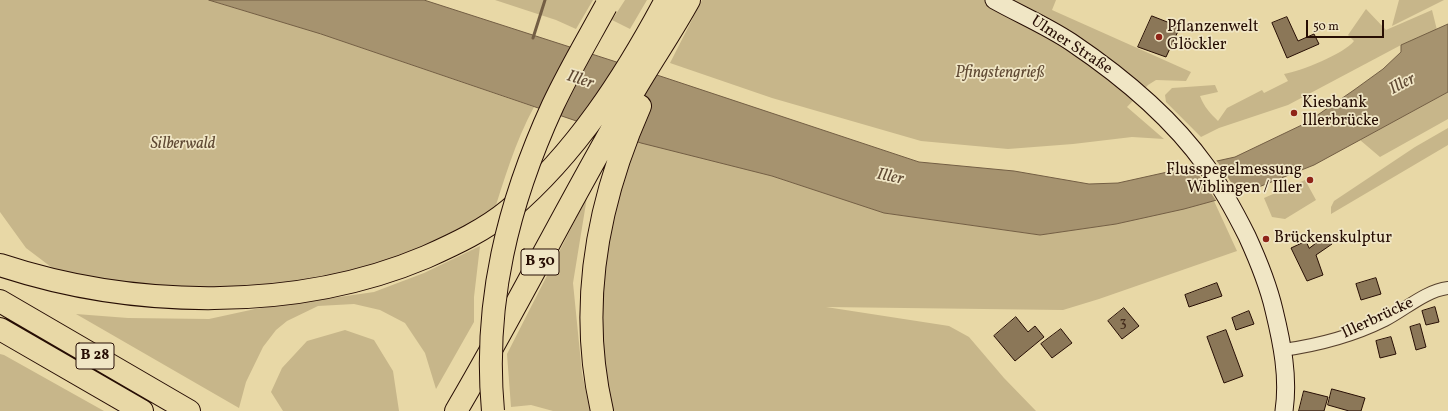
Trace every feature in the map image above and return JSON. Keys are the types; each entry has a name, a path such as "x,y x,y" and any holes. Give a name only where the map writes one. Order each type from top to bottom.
{"highway":[{"name":"B 30","path":"456,411 496,343 634,90 663,26 666,0"},
{"name":"B 30","path":"0,265 24,273 116,292 157,297 203,298 259,296 312,289 386,272 412,263 451,246 485,227 508,210 551,170 600,109 663,26 689,0"},
{"path":"493,411 491,388 491,326 494,296 508,226 523,180 553,105 608,3"},
{"path":"602,411 591,330 592,286 599,233 609,188 663,26"},
{"name":"B 28","path":"0,301 189,411"},
{"name":"B 28","path":"0,329 142,411"}],"main road":[{"name":"Ulmer Straße","path":"994,0 1070,41 1108,68 1144,99 1186,141 1224,192 1246,236 1264,275 1271,295 1283,350"},
{"path":"1283,350 1286,389 1284,411"}],"street":[{"name":"Illerbrücke","path":"1283,350 1331,341 1365,329 1386,319 1437,290 1448,288"}],"green space":[{"name":"Silberwald","path":"0,0 209,0 321,34 534,107 516,147 492,218 402,259 322,280 190,291 59,273 26,248 0,212"},
{"path":"495,0 593,0 576,29 556,20"},
{"path":"625,0 647,0 630,29 612,20"},
{"name":"Pfingstengrieß","path":"702,0 1056,0 1052,10 1191,72 1186,81 1156,80 1148,85 1127,107 1164,139 1132,137 1073,144 1008,149 921,141 772,98 670,63"},
{"path":"1399,0 1444,0 1392,26"},
{"path":"1366,9 1386,30 1432,10 1437,30 1401,45 1288,105 1219,128 1201,137 1166,102 1165,95 1172,88 1215,85 1218,92 1200,96 1210,113 1218,121 1227,108 1262,90 1264,93 1288,81 1284,74 1322,61 1349,46 1354,41 1348,35"},
{"path":"1448,92 1448,119 1380,157 1360,140"},
{"path":"1448,128 1448,145 1331,214 1331,207 1334,201 1415,147"},
{"path":"633,140 772,176 884,213 1039,235 1116,224 1214,201 1237,251 1063,310 826,307 949,326 969,337 1004,378 1036,411 612,411 598,319 612,199"},
{"path":"1305,180 1316,200 1285,219 1272,217 1264,198"},
{"path":"587,197 573,283 582,373 590,411 553,411 531,405 511,407 507,354"},
{"path":"480,246 474,297 474,322 436,389 425,353 405,323 380,310 354,304 318,306 287,321 276,330 263,347 246,382 239,408 76,314 128,318 209,319 255,309 374,292 424,273"},
{"path":"345,330 374,340 393,371 399,411 283,411 271,392 282,368 307,341"},
{"path":"0,354 4,355 104,411 0,411"}],"water":[{"name":"Iller","path":"209,0 424,0 919,162 1014,171 1089,184 1118,183 1235,157 1306,123 1383,69 1401,52 1401,45 1448,24 1448,92 1314,165 1246,192 1184,209 1116,224 1040,235 884,213 772,176 641,143 321,34"}],"pier":[{"path":"1215,159 1240,196 1217,202 1192,165"}],"building":[{"name":"Pflanzenwelt Glöckler","path":"1152,16 1180,27 1166,57 1138,47"},
{"path":"1287,17 1298,41 1314,34 1319,44 1287,58 1272,23"},
{"path":"1326,236 1332,244 1316,255 1323,275 1307,281 1291,248 1306,241 1309,248"},
{"path":"1376,278 1381,294 1361,300 1356,284"},
{"path":"1217,283 1222,296 1189,307 1185,295"},
{"path":"1435,307 1439,322 1426,325 1422,311"},
{"path":"1124,308 1139,326 1122,339 1108,321"},
{"path":"1249,311 1254,324 1236,330 1232,318"},
{"path":"1016,317 1028,332 1035,326 1044,337 1015,361 994,336"},
{"path":"1420,324 1426,347 1416,350 1410,327"},
{"path":"1061,329 1072,343 1052,358 1041,344"},
{"path":"1226,330 1243,376 1224,383 1207,337"},
{"path":"1391,337 1396,354 1380,358 1376,341"},
{"path":"1332,389 1365,398 1361,411 1349,411 1328,405"},
{"path":"1304,391 1328,397 1324,411 1299,411"}],"waterway":[{"path":"533,38 545,0"}],"place":[{"name":"Pflanzenwelt Glöckler","path":"1159,37"},
{"name":"Kiesbank Illerbrücke","path":"1294,113"},
{"name":"Flusspegelmessung Wiblingen / Iller","path":"1310,180"},
{"name":"Brückenskulptur","path":"1266,239"}]}
